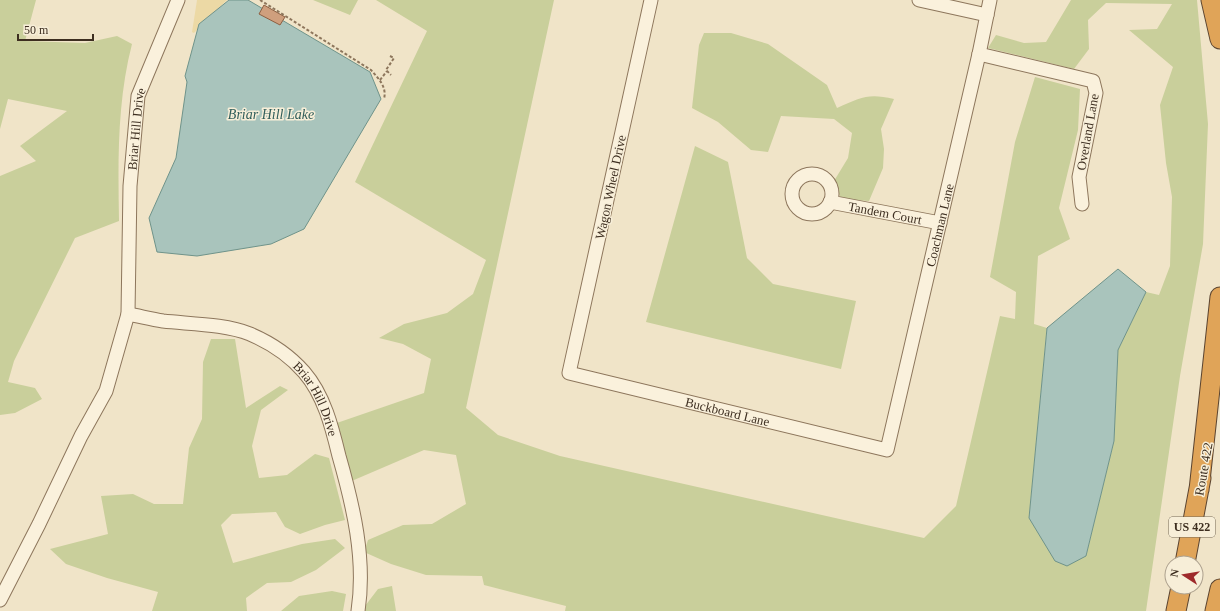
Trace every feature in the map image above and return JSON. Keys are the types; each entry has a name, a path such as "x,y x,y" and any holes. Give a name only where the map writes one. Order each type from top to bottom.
{"highway":[{"path":"1211,0 1220,39"},
{"path":"1199,490 1220,297"},
{"name":"Route 422","path":"1187,555 1220,374"},
{"path":"1214,611 1220,589"},
{"path":"1176,611 1179,595"}],"street":[{"name":"Briar Hill Drive","path":"0,600 39,524 81,436 106,391 128,314 130,186 138,96 178,0"},
{"name":"Wagon Wheel Drive","path":"569,373 651,0"},
{"path":"920,0 987,15"},
{"name":"Coachman Lane","path":"887,450 979,54 990,0"},
{"name":"Overland Lane","path":"979,54 1093,81 1096,93 1079,177 1082,204"},
{"name":"Tandem Court","path":"830,202 940,223"},
{"name":"Briar Hill Drive","path":"128,314 163,321 199,323 249,334 282,351 305,373 319,396 331,425 352,502 360,572 358,611"},
{"name":"Buckboard Lane","path":"569,373 887,450"}],"path":[{"path":"260,0 371,70 380,80 385,89 384,99"},
{"path":"380,80 394,58 390,56"},
{"path":"387,71 391,75"}],"green space":[{"path":"0,0 36,0 25,41 85,43 117,36 132,44 127,66 121,110 118,177 119,221 75,238 14,361 8,382 35,388 42,399 15,413 0,415 0,176 36,161 20,146 67,111 8,99 0,129"},
{"path":"313,0 358,0 350,15"},
{"path":"376,0 554,0 466,408 498,435 560,456 924,538 956,506 1000,316 1015,319 1016,292 990,277 1015,142 1035,77 1080,89 1078,130 1059,208 1070,239 1038,256 1034,324 1047,328 1029,518 1086,556 1114,441 1118,350 1146,292 1159,295 1170,266 1172,197 1166,163 1160,105 1173,67 1129,30 1157,29 1172,4 1106,3 1088,20 1089,49 1074,69 988,48 996,35 1024,43 1046,42 1071,0 1197,0 1208,124 1203,244 1180,376 1146,611 565,611 566,606 484,585 482,576 426,575 391,564 364,552 368,540 403,525 432,524 466,504 456,455 424,450 347,483 331,425 424,393 431,359 403,344 379,338 404,324 447,313 473,294 486,260 355,182 427,31"},
{"path":"704,33 731,33 768,44 827,85 837,108 853,101 871,96 894,99 881,129 884,149 883,168 869,201 841,199 834,181 848,158 852,133 834,119 781,116 768,152 751,150 718,122 692,108 699,45"},
{"path":"695,146 728,162 747,258 773,284 856,301 841,369 646,322"},
{"path":"211,339 235,339 246,408 280,386 288,390 261,410 252,446 259,478 287,475 315,454 329,458 345,520 300,534 285,527 276,512 232,514 221,525 233,563 302,544 335,539 345,548 316,570 291,582 267,583 246,598 247,611 152,611 158,592 107,578 66,564 50,549 108,534 101,496 133,494 154,504 183,504 189,448 202,419 203,362"},
{"path":"392,586 396,611 363,611 378,589"},
{"path":"332,591 346,594 343,611 281,611 299,596"}],"sand":[{"path":"197,0 227,0 194,33 192,32"}],"water":[{"name":"Briar Hill Lake","path":"229,0 248,0 370,72 381,99 304,229 271,244 197,256 157,252 149,218 176,158 187,82 185,76 199,24"},
{"path":"1118,269 1146,292 1118,350 1114,441 1086,556 1067,566 1055,561 1029,518 1047,328"}],"building":[{"path":"264,5 285,17 280,25 259,14"}]}
